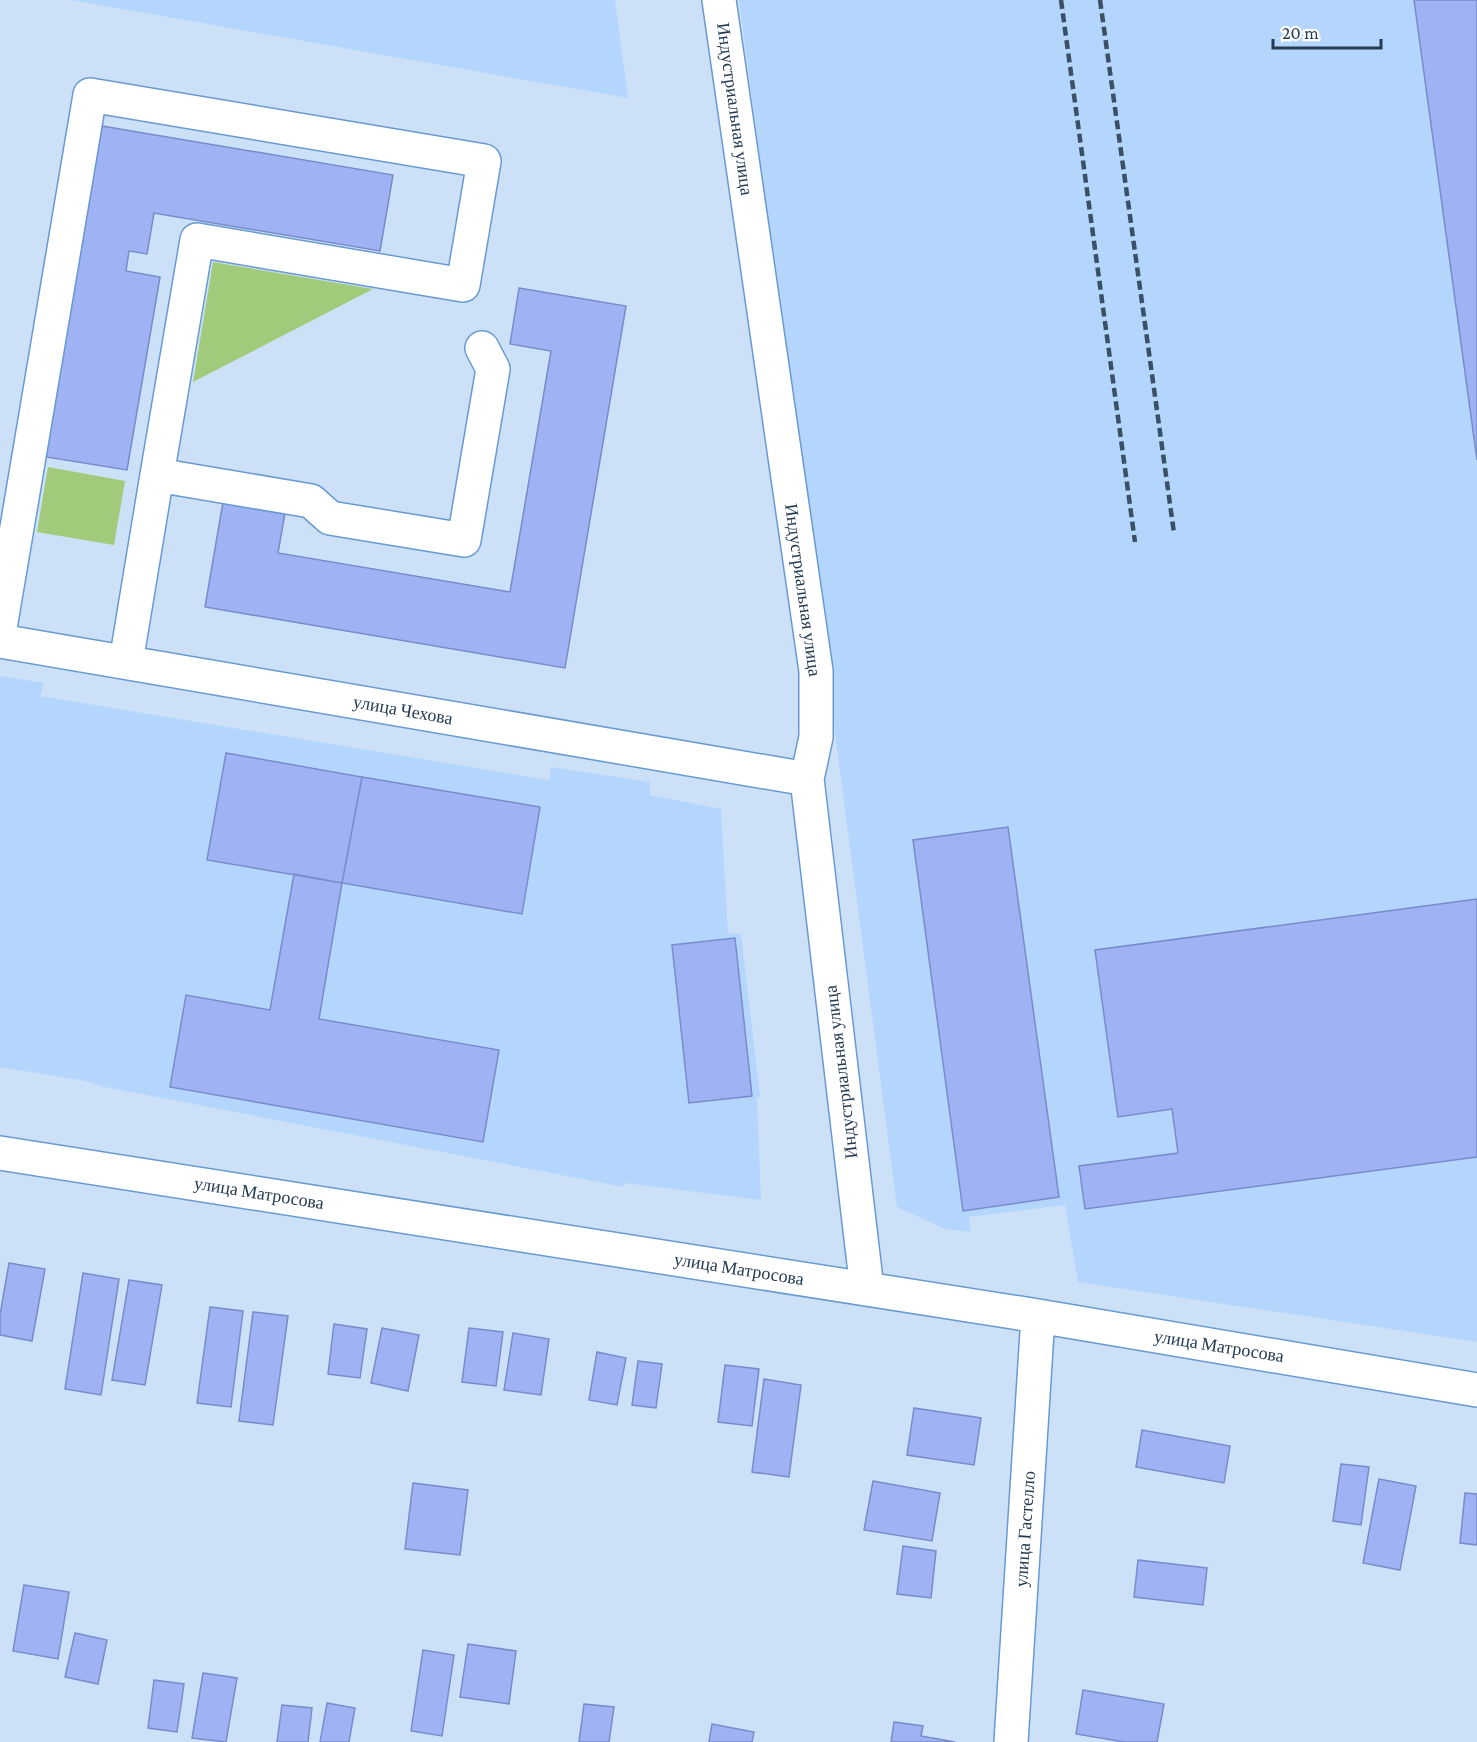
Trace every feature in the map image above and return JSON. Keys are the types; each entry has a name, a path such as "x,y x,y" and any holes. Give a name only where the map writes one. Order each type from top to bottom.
{"street":[{"name":"Индустриальная улица","path":"719,0 816,671 816,737 807,779 867,1289"},
{"path":"0,628 90,95 484,162 463,285 197,240 126,662"},
{"path":"157,476 311,501 330,518 464,540 493,369 482,348"},
{"name":"улица Чехова","path":"0,641 807,779"},
{"name":"улица Матросова","path":"0,1153 1038,1316 1477,1390"},
{"name":"улица Гастелло","path":"1011,1742 1038,1316"}],"shaded area":[{"path":"71,0 615,0 628,98"},
{"path":"739,0 1477,0 1477,1342 1078,1282 1065,1205 969,1217 971,1232 945,1229 897,1207"},
{"path":"0,676 44,683 40,696 549,780 551,767 650,782 650,795 721,809 728,933 741,934 760,1096 757,1097 761,1200 624,1183 624,1187 100,1086 86,1081 0,1067"}],"green space":[{"path":"213,262 373,289 193,382"},
{"path":"48,467 125,481 114,545 37,532"}],"building":[{"path":"1414,0 1477,0 1477,460"},
{"path":"102,126 393,175 380,251 154,213 147,254 129,251 126,271 160,277 127,470 46,457"},
{"path":"519,288 626,306 565,668 205,607 223,502 285,513 278,553 510,592 551,351 510,344"},
{"path":"226,753 362,777 342,883 207,860"},
{"path":"362,777 540,807 522,914 342,883"},
{"path":"1008,827 1059,1197 963,1211 913,840"},
{"path":"294,874 342,883 319,1019 499,1050 483,1142 170,1087 186,995 270,1010"},
{"path":"1477,899 1477,1157 1085,1209 1079,1166 1178,1153 1172,1109 1118,1117 1095,950"},
{"path":"735,938 752,1096 689,1103 672,945"},
{"path":"9,1263 45,1269 32,1341 0,1335 0,1315"},
{"path":"83,1273 119,1279 101,1395 65,1389"},
{"path":"129,1280 162,1285 145,1385 112,1380"},
{"path":"210,1307 243,1311 231,1407 197,1403"},
{"path":"253,1312 288,1316 273,1425 239,1421"},
{"path":"334,1324 367,1329 360,1378 328,1374"},
{"path":"382,1328 419,1335 408,1391 371,1383"},
{"path":"469,1328 503,1332 496,1386 462,1382"},
{"path":"513,1333 549,1339 541,1395 504,1390"},
{"path":"597,1352 626,1358 617,1405 589,1400"},
{"path":"638,1361 662,1364 656,1408 632,1405"},
{"path":"725,1365 759,1369 752,1426 718,1422"},
{"path":"764,1379 801,1385 789,1477 752,1472"},
{"path":"914,1408 981,1418 974,1465 907,1455"},
{"path":"1142,1430 1230,1446 1224,1483 1136,1467"},
{"path":"1341,1464 1369,1467 1361,1525 1333,1521"},
{"path":"1379,1479 1416,1486 1400,1570 1363,1563"},
{"path":"873,1481 940,1493 932,1541 864,1530"},
{"path":"413,1483 468,1490 460,1555 405,1549"},
{"path":"1465,1493 1477,1494 1477,1545 1460,1543"},
{"path":"903,1546 936,1551 931,1598 897,1594"},
{"path":"1138,1560 1207,1568 1203,1605 1134,1597"},
{"path":"24,1585 69,1592 58,1659 13,1651"},
{"path":"75,1633 107,1640 98,1684 65,1677"},
{"path":"468,1644 516,1651 509,1704 460,1697"},
{"path":"423,1650 454,1655 442,1736 411,1731"},
{"path":"203,1673 237,1678 226,1742 192,1738"},
{"path":"154,1680 184,1684 177,1732 148,1728"},
{"path":"1083,1690 1164,1704 1157,1742 1124,1742 1076,1734"},
{"path":"327,1703 355,1708 349,1742 320,1742"},
{"path":"584,1704 614,1707 609,1742 579,1742"},
{"path":"282,1705 312,1708 308,1742 277,1742"},
{"path":"894,1722 923,1726 921,1736 955,1742 891,1742"},
{"path":"712,1724 754,1732 752,1742 709,1742"}],"railway":[{"path":"1061,0 1135,542"},
{"path":"1100,0 1174,533"}]}
